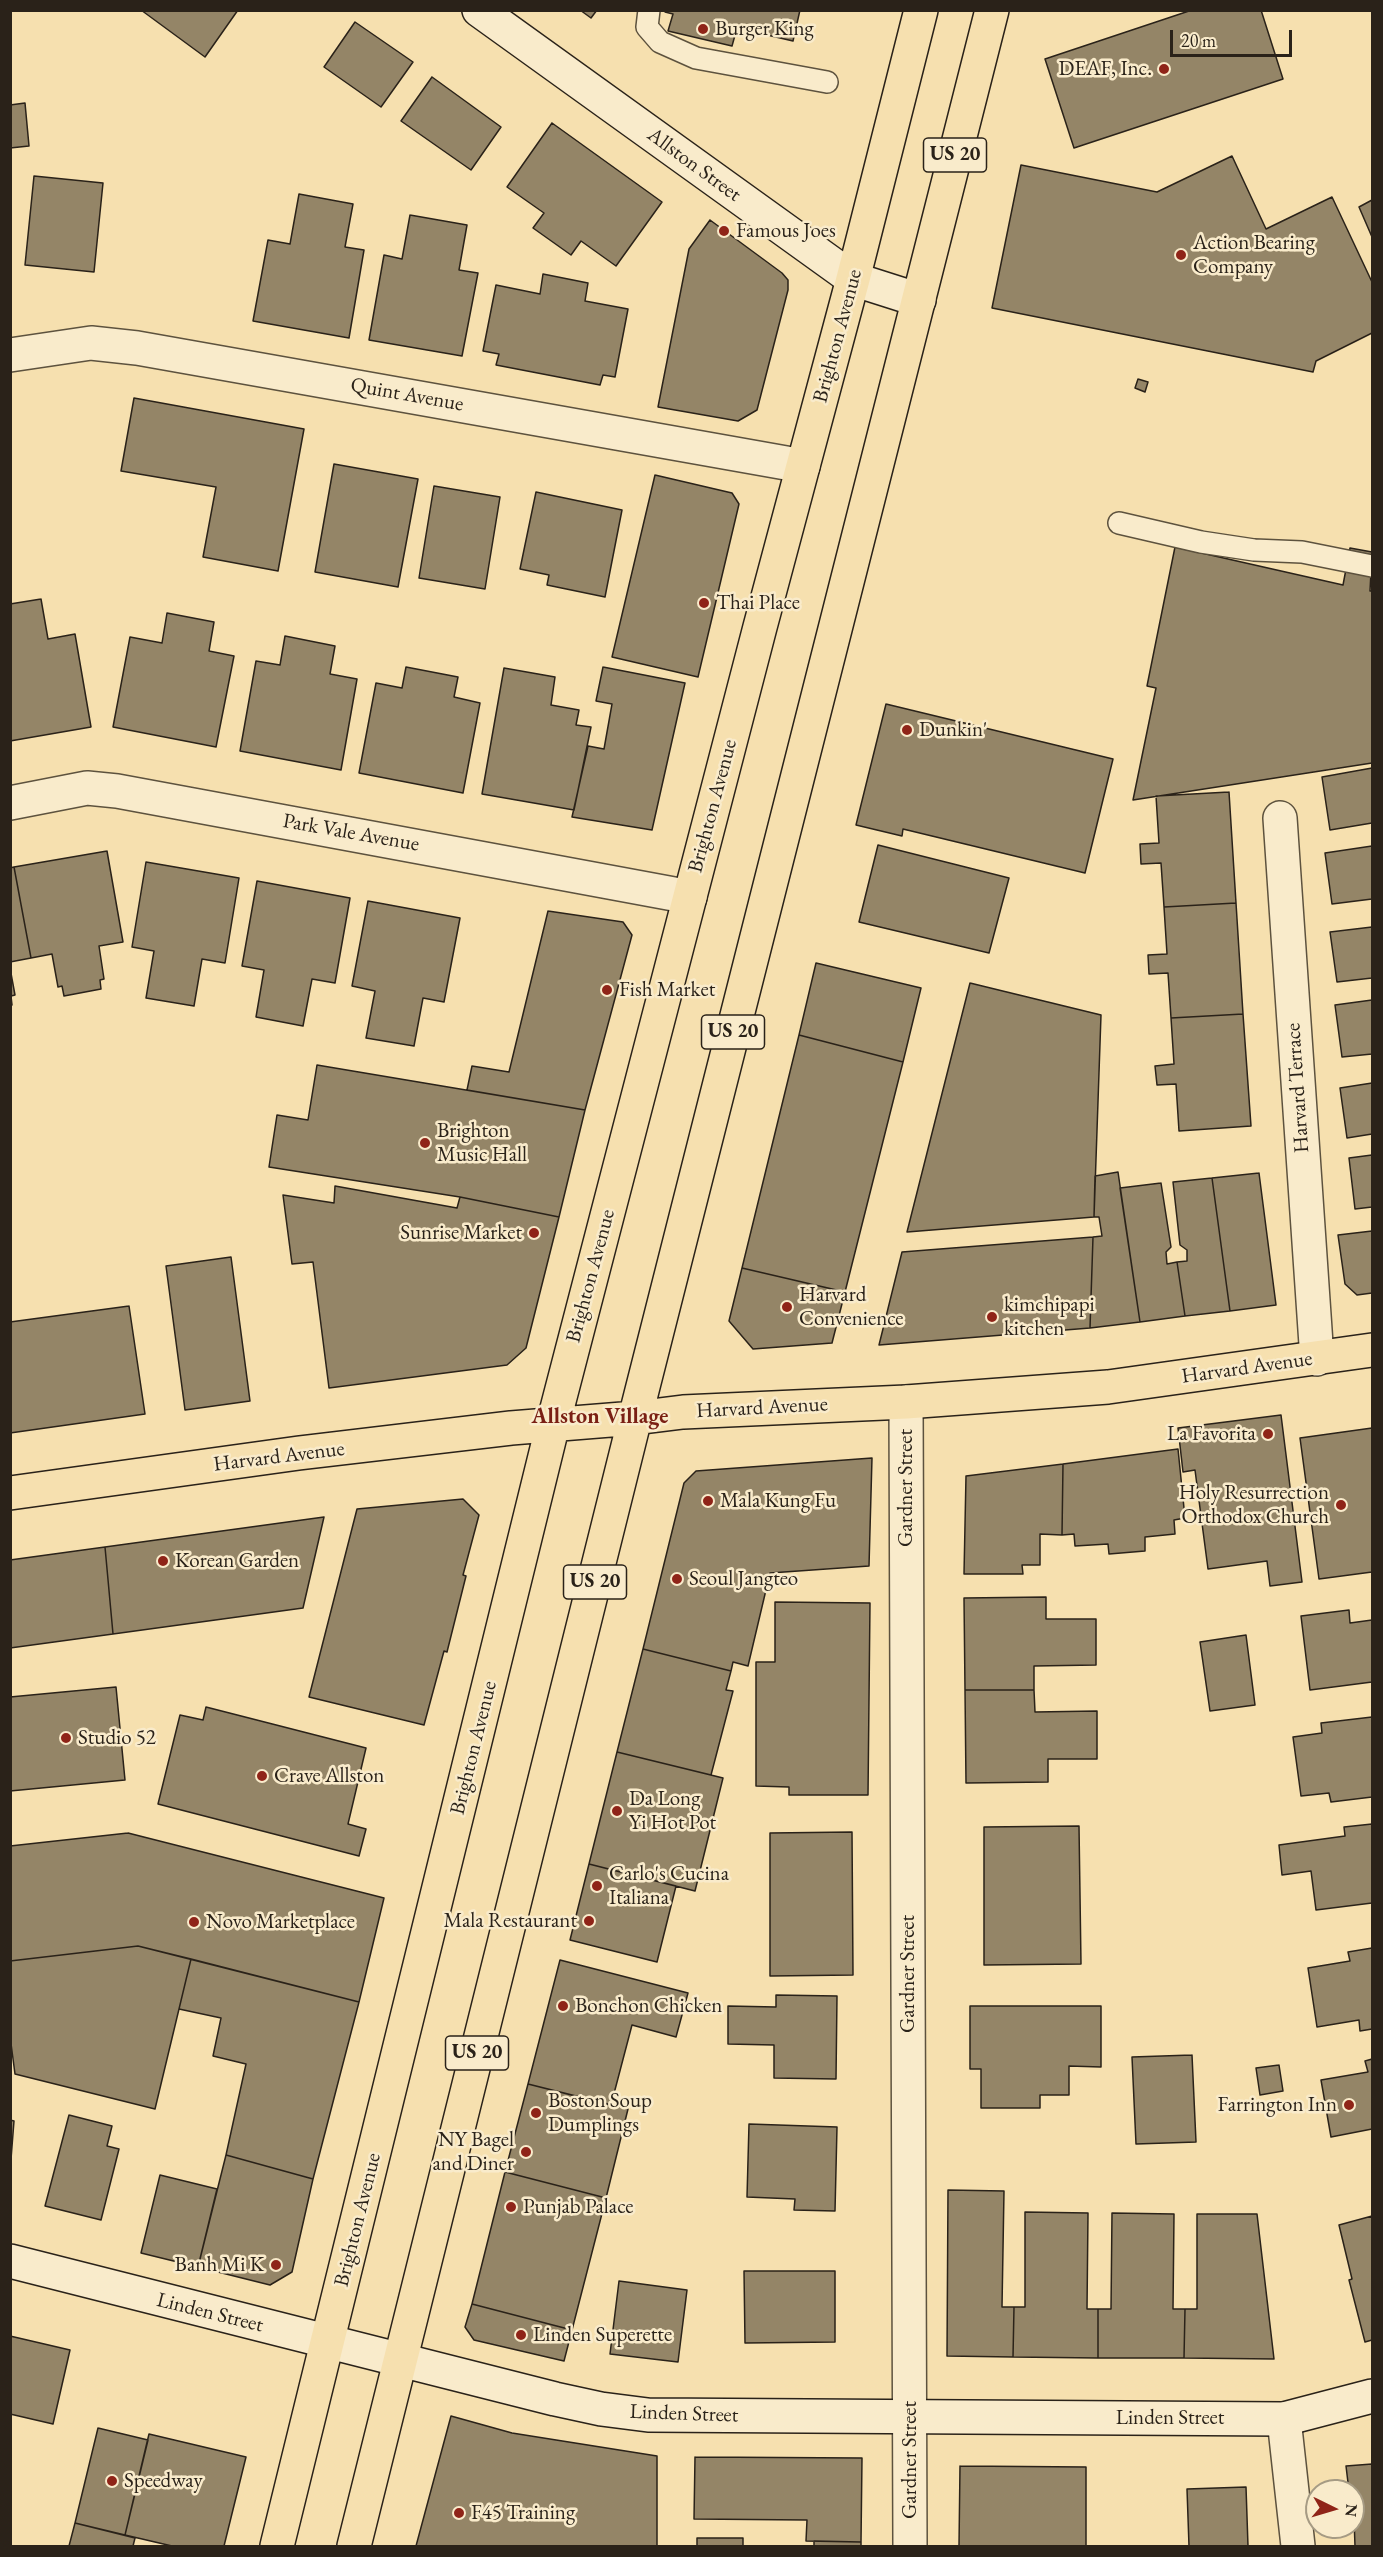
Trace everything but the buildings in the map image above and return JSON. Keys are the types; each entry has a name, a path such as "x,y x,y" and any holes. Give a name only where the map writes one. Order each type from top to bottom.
{"main road":[{"name":"Brighton Avenue","path":"277,2547 553,1424 853,279 921,10"},
{"name":"US 20","path":"354,2547 635,1418 992,10"},
{"name":"Harvard Avenue","path":"10,1493 299,1453 553,1424 683,1412 906,1402 1108,1387 1372,1350"}],"street":[{"name":"Allston Street","path":"479,10 853,279 919,300"},
{"name":"Quint Avenue","path":"10,355 91,344 137,348 803,466"},
{"name":"Park Vale Avenue","path":"10,802 87,788 117,791 690,897"},
{"name":"Harvard Terrace","path":"1280,818 1317,1359"},
{"name":"Gardner Street","path":"906,1402 910,2547"},
{"name":"Linden Street","path":"10,2261 400,2362 601,2409 648,2415 1284,2418 1372,2396"},
{"path":"1284,2418 1298,2547"}],"lane":[{"path":"649,10 647,27 660,42 696,58 827,82"},
{"path":"1119,523 1201,542 1254,550 1302,552 1372,566"}],"place":[{"name":"Burger King","path":"703,29"},
{"name":"DEAF, Inc.","path":"1164,69"},
{"name":"Famous Joes","path":"724,231"},
{"name":"Action Bearing Company","path":"1181,255"},
{"name":"Thai Place","path":"704,603"},
{"name":"Dunkin'","path":"907,730"},
{"name":"Fish Market","path":"607,990"},
{"name":"Brighton Music Hall","path":"425,1143"},
{"name":"Sunrise Market","path":"534,1233"},
{"name":"Harvard Convenience","path":"787,1307"},
{"name":"kimchipapi kitchen","path":"992,1317"},
{"name":"La Favorita","path":"1268,1434"},
{"name":"Mala Kung Fu","path":"708,1501"},
{"name":"Holy Resurrection Orthodox Church","path":"1341,1505"},
{"name":"Korean Garden","path":"163,1561"},
{"name":"Seoul Jangteo","path":"677,1579"},
{"name":"Studio 52","path":"66,1738"},
{"name":"Crave Allston","path":"262,1776"},
{"name":"Da Long Yi Hot Pot","path":"617,1811"},
{"name":"Carlo's Cucina Italiana","path":"597,1886"},
{"name":"Mala Restaurant","path":"589,1921"},
{"name":"Novo Marketplace","path":"194,1922"},
{"name":"Bonchon Chicken","path":"563,2006"},
{"name":"Farrington Inn","path":"1349,2105"},
{"name":"Boston Soup Dumplings","path":"536,2113"},
{"name":"NY Bagel and Diner","path":"526,2152"},
{"name":"Punjab Palace","path":"511,2207"},
{"name":"Banh Mi K","path":"276,2265"},
{"name":"Linden Superette","path":"521,2335"},
{"name":"Speedway","path":"112,2481"},
{"name":"F45 Training","path":"459,2513"}],"district":[{"name":"Allston Village","path":"600,1417"}]}
